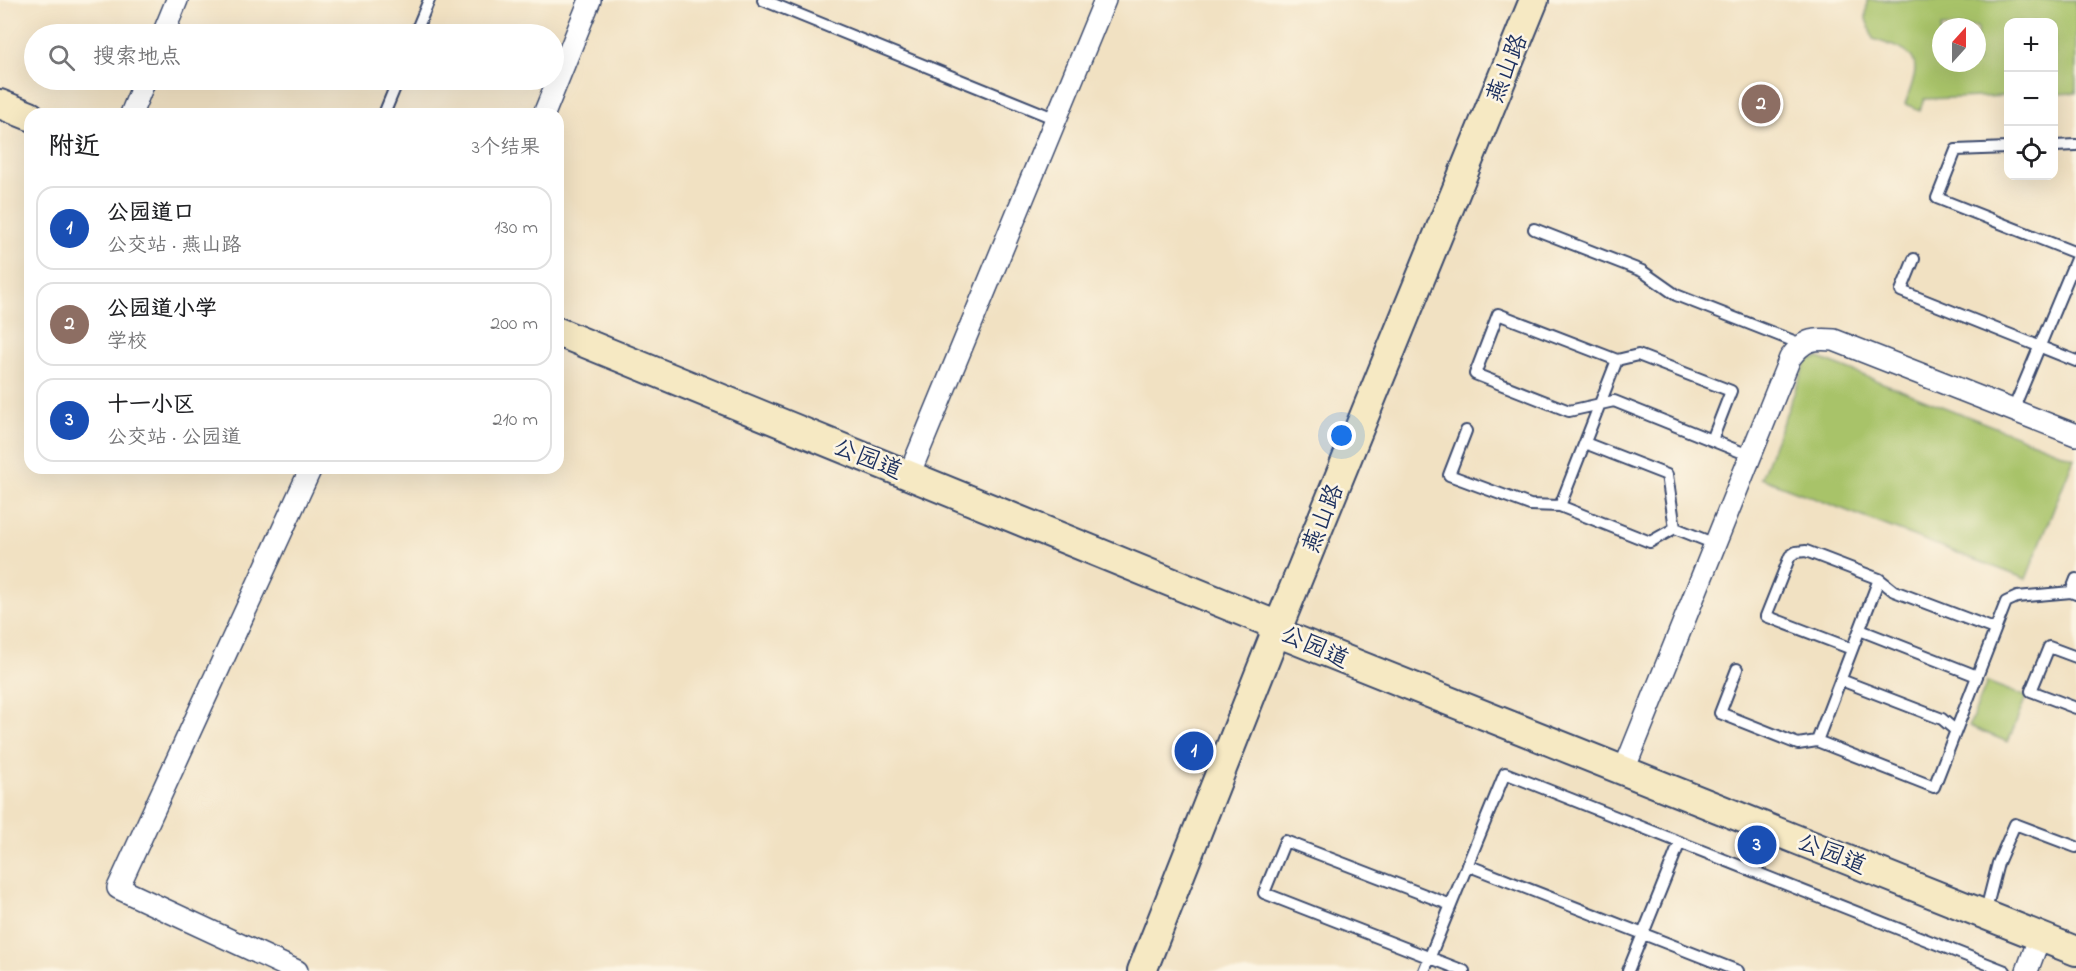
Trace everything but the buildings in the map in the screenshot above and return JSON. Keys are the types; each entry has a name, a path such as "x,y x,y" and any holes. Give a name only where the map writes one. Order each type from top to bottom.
{"main road":[{"name":"燕山路","path":"1142,971 1271,626 1517,0"},
{"name":"燕山路","path":"1126,971 1534,0"},
{"path":"0,104 24,114"},
{"name":"公园道","path":"564,334 1624,770 2076,951"}],"street":[{"path":"167,24 177,0"},
{"path":"564,64 590,0"},
{"path":"909,475 1105,0"},
{"path":"133,108 141,90"},
{"path":"546,108 554,90"},
{"path":"1624,770 1790,358 1801,344 1818,338 1834,339 2076,435"},
{"path":"297,971 118,888 308,474"},
{"path":"2027,971 2040,936"}],"lane":[{"path":"419,24 429,0"},
{"path":"764,0 1056,118"},
{"path":"386,108 394,90"},
{"path":"2058,146 2076,145"},
{"path":"2004,148 1956,150 1937,198 2076,253"},
{"path":"1534,229 1642,271 1676,295 1801,344"},
{"path":"1914,259 1901,291 2076,360"},
{"path":"2013,410 2041,347 2071,289 2076,259"},
{"path":"1712,440 1731,391 1638,355 1617,360 1498,314 1475,374 1569,411 1614,400 1751,456"},
{"path":"1560,506 1617,360"},
{"path":"1466,431 1449,475 1530,506 1560,506 1650,542 1675,528"},
{"path":"1585,443 1667,476 1675,528"},
{"path":"1675,528 1715,544"},
{"path":"1852,649 1766,616 1790,556 1796,552 1806,551 1879,579 1894,591 1994,629"},
{"path":"1817,741 1879,579"},
{"path":"1737,669 1720,713 1798,744 1817,741 1934,787 2006,602 2017,597 2074,593 2076,579"},
{"path":"1860,630 1977,676"},
{"path":"2076,657 2049,647 2031,691 2076,708"},
{"path":"1841,680 1942,719 1955,730"},
{"path":"1424,971 1505,773 2005,971"},
{"path":"1985,914 1998,863 2015,824 2076,848"},
{"path":"1451,905 1284,841 1264,894 1464,971"},
{"path":"1628,971 1680,843"},
{"path":"1467,866 1738,971"}],"green space":[{"path":"1867,0 2076,0 2076,93 2058,94 2058,18 2004,18 2004,96 1924,99 1920,110 1905,104 1914,76 1913,60 1900,49 1873,39 1866,19"},
{"path":"1819,358 2074,458 2026,579 1761,478 1807,360"},
{"path":"1987,682 2026,697 2008,742 1969,726"}],"place":[{"name":"公园道小学","path":"1761,104"},
{"name":"公园道口","path":"1194,751"},
{"name":"十一小区","path":"1757,845"}]}
